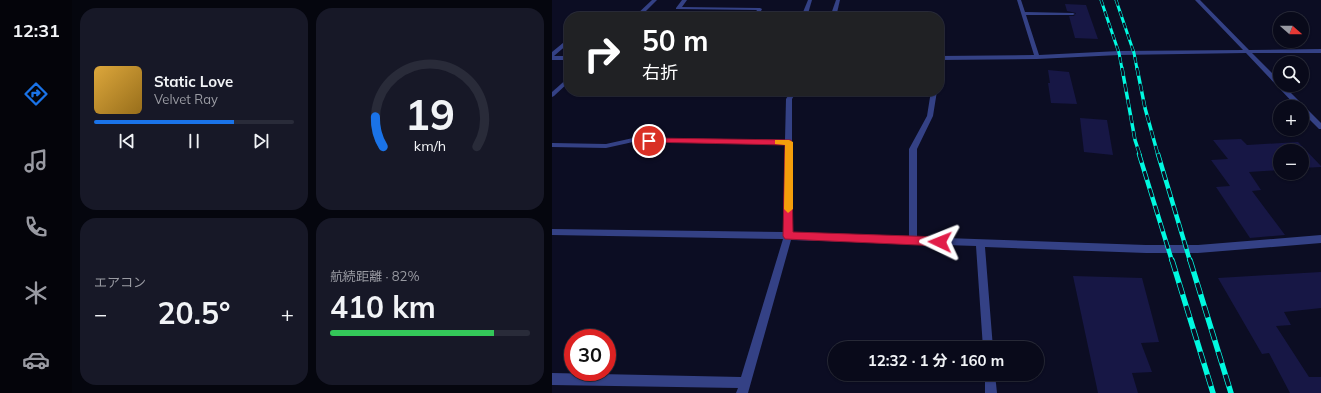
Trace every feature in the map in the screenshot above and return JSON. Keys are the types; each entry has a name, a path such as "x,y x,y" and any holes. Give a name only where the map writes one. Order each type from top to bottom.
{"street":[{"path":"642,12 655,0"},
{"path":"685,0 678,8 760,9 758,12"},
{"path":"806,12 810,0"},
{"path":"834,12 838,0"},
{"path":"1019,0 1037,57"},
{"path":"1197,0 1273,78"},
{"path":"1023,13 1073,14"},
{"path":"552,54 564,44"},
{"path":"944,59 1037,57 1119,53 1321,51"},
{"path":"552,58 564,58"},
{"path":"552,95 564,84"},
{"path":"1287,92 1295,100"},
{"path":"552,379 744,388 788,236 789,99 791,96"},
{"path":"913,241 913,149 930,116 933,96"},
{"path":"1309,114 1321,127"},
{"path":"552,145 606,146 634,140 789,142"},
{"path":"552,232 788,236 1186,249 1321,239"},
{"path":"980,243 987,341"},
{"path":"990,381 991,393"}],"building":[{"path":"1065,4 1086,5 1098,39 1075,38 1069,16 1074,16 1076,13 1067,11"},
{"path":"1048,70 1069,72 1077,104 1051,103"},
{"path":"1080,118 1107,120 1113,155 1084,152"},
{"path":"1241,139 1247,145 1298,142 1300,144 1273,144 1273,170 1249,172 1261,190 1252,191 1285,235 1250,238 1216,187 1230,186 1211,160 1228,159 1213,140"},
{"path":"1309,153 1321,166 1309,168"},
{"path":"1321,272 1321,308 1284,312 1291,325 1276,326 1309,377 1321,377 1321,393 1290,393 1269,353 1262,354 1218,278"},
{"path":"1073,276 1142,278 1159,342 1141,343 1152,372 1132,373 1138,393 1098,393"}],"railway":[{"path":"1101,0 1119,53 1122,69"},
{"path":"1116,0 1134,53 1137,69"},
{"path":"1122,68 1135,140 1140,155"},
{"path":"1137,68 1145,108 1158,155"},
{"path":"1139,154 1172,261"},
{"path":"1158,154 1190,261"},
{"path":"1172,260 1213,393"},
{"path":"1190,260 1231,393"}],"slow traffic":[{"path":"778,142 789,142 788,209"}],"route":[{"path":"649,141 789,142 788,236 940,242"}]}
